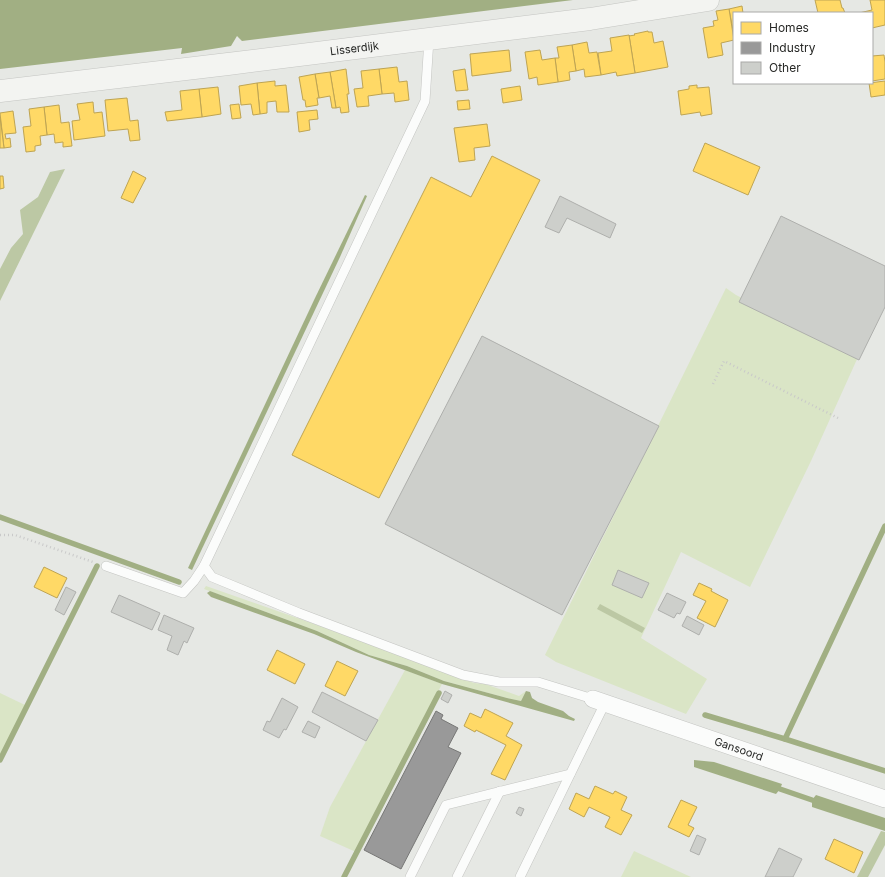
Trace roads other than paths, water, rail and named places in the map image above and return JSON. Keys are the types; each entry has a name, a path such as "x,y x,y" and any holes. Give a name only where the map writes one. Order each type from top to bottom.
{"street":[{"name":"Lisserdijk","path":"0,91 590,19 708,0"},
{"name":"Gansoord","path":"599,701 885,799"}],"lane":[{"path":"106,566 183,593 194,581 204,566 425,101 429,39"},
{"path":"204,566 212,577 299,613 463,675 499,682 538,682 599,701 570,774 520,877"},
{"path":"410,877 446,805 570,774"},
{"path":"457,877 500,791"}],"waterway":[{"path":"0,517 179,582"},
{"path":"785,739 885,526"},
{"path":"0,760 97,566"},
{"path":"344,877 439,693"},
{"path":"705,715 885,771"},
{"path":"780,789 812,800"}]}
